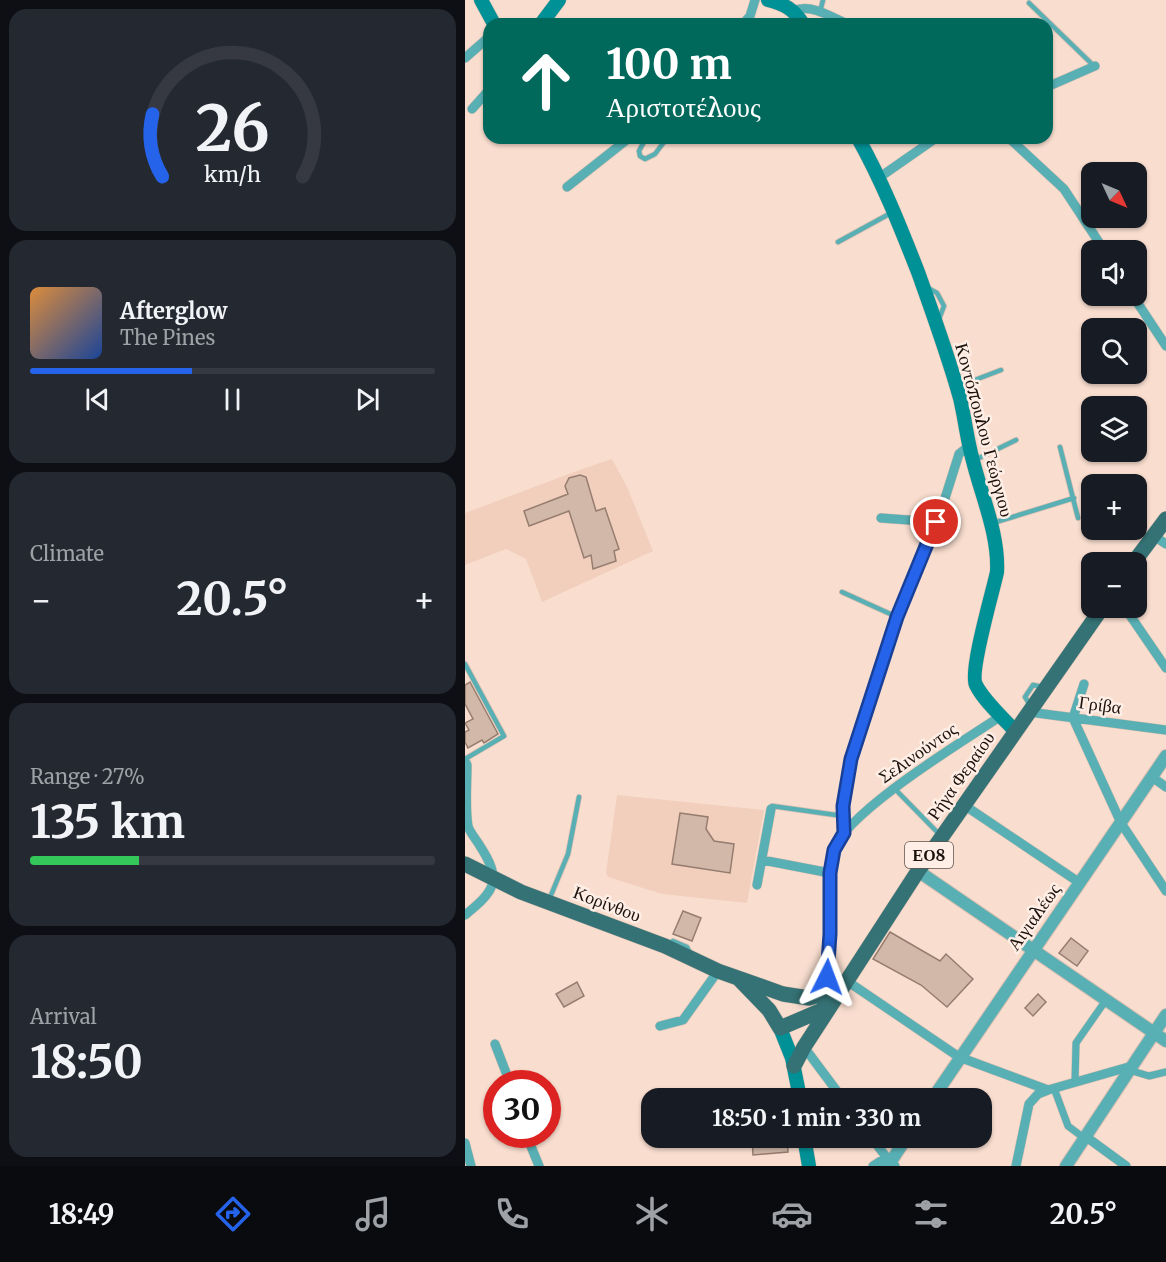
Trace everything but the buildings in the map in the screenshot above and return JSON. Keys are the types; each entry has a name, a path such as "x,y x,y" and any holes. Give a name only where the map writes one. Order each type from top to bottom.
{"main road":[{"path":"481,0 491,18"},
{"path":"546,18 559,0"},
{"path":"777,1 794,10 799,18"},
{"name":"Κοντόπουλου Γεώργιου","path":"861,144 880,177 894,212 937,324 957,387 969,446 997,554 997,573 974,681 979,690 1015,731"},
{"path":"1146,552 1160,540 1166,519"},
{"name":"Ρήγα Φεραίου","path":"793,1062 918,871 1095,618"},
{"name":"Κορίνθου","path":"465,864 494,880 547,902 665,946 718,971 783,994 809,998 838,990"},
{"name":"Κορίνθου","path":"737,977 782,1023"},
{"path":"756,983 774,1002 793,1062 797,1088"},
{"name":"ΕΟ8","path":"782,1023 820,1011 838,990"},
{"path":"806,1148 809,1166"}],"street":[{"path":"748,18 755,0"},
{"path":"794,10 801,7 834,18"},
{"path":"465,58 483,42"},
{"path":"1053,84 1095,66"},
{"path":"472,109 483,97"},
{"path":"567,187 621,144"},
{"path":"880,177 927,144"},
{"path":"1015,144 1064,189 1097,240"},
{"path":"1140,306 1166,346"},
{"path":"844,833 846,782 851,759 897,617 936,522 959,454 969,446"},
{"path":"881,518 936,522"},
{"path":"1132,618 1166,668"},
{"path":"1084,684 1073,718 1121,823 1166,891"},
{"name":"Γρίβα","path":"1030,710 1166,730"},
{"name":"Σελινούντος","path":"838,990 830,981 827,973 830,934 830,873 834,850 844,833 894,789 1001,716"},
{"name":"Αιγιαλέως","path":"940,1088 1166,756"},
{"path":"465,760 467,765 466,815 469,828 490,861 494,873 494,880 483,897 465,915"},
{"path":"1152,777 1166,787"},
{"path":"964,805 1080,883"},
{"path":"757,885 771,808"},
{"path":"762,860 830,873"},
{"path":"918,871 1162,1040"},
{"path":"660,1026 683,1020 718,971"},
{"path":"838,990 959,1058 1051,1089 1068,1126 1126,1166"},
{"path":"1075,1082 1076,1043 1106,1000"},
{"path":"1071,1163 1085,1137 1131,1068 1162,1040 1166,1015"},
{"path":"495,1044 505,1070"},
{"path":"804,1047 835,1088"},
{"path":"1016,1166 1029,1104 1038,1094 1131,1068 1149,1076 1166,1072"},
{"path":"465,1143 471,1166"},
{"path":"532,1148 539,1166"},
{"path":"879,1148 890,1164"},
{"path":"890,1164 900,1148"},
{"path":"873,1166 890,1164"}],"lane":[{"path":"820,12 823,0"},
{"path":"1029,3 1045,18"},
{"path":"1053,26 1095,66"},
{"path":"643,144 639,151 640,156 645,159 655,154 662,144"},
{"path":"838,242 894,212"},
{"path":"957,387 1001,370"},
{"path":"973,461 1016,440"},
{"path":"1060,447 1078,518"},
{"path":"991,524 1074,498"},
{"path":"842,592 897,617"},
{"path":"465,664 504,736 465,760"},
{"path":"894,789 942,837"},
{"path":"547,902 568,854 579,797"},
{"path":"771,808 772,806 843,816"}],"shaded area":[{"path":"612,459 628,489 653,551 542,602 526,559 506,549 465,565 465,513"},
{"path":"617,795 764,810 747,903 662,894 608,877 606,873"}],"route":[{"path":"827,977 830,873 834,850 844,833 843,806 851,759 897,617 936,522"}]}
